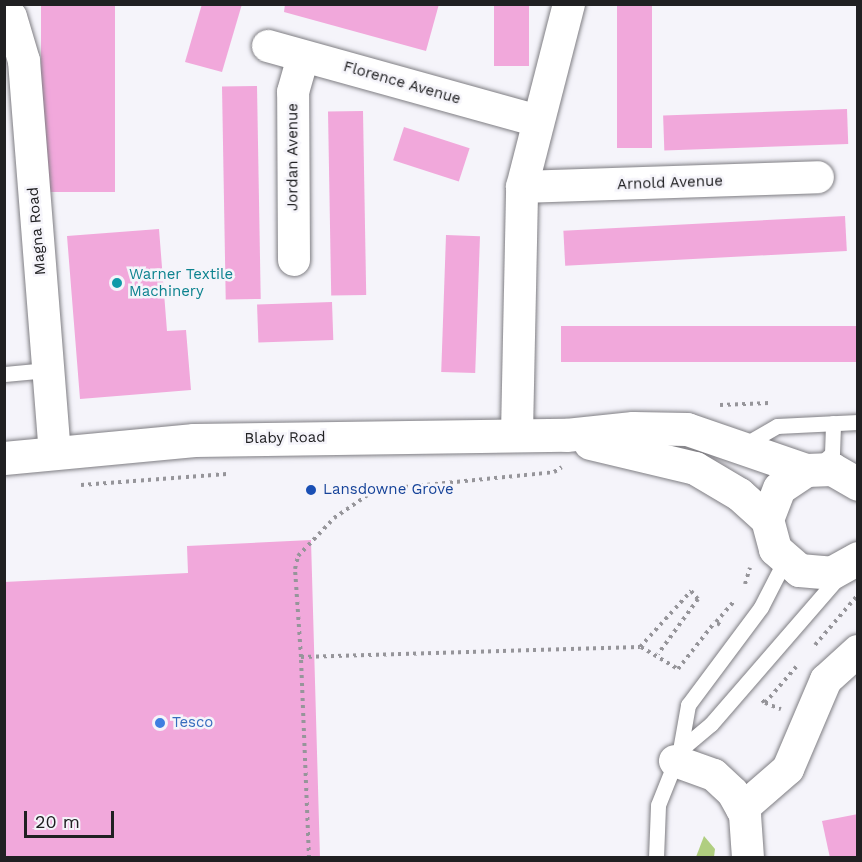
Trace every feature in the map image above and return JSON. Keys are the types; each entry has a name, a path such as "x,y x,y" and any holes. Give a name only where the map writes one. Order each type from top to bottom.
{"main road":[{"name":"Blaby Road","path":"563,453 593,429 687,429 744,445 811,469 832,469 858,484"},
{"name":"Blaby Road","path":"4,458 194,440 517,434 563,453 695,468 739,494 767,519"},
{"path":"811,469 779,489 767,519 769,535 785,560 815,573 854,574"}],"street":[{"path":"517,434 522,187 535,120 569,4"},
{"name":"Magna Road","path":"4,15 11,18 24,61 55,453"},
{"name":"Florence Avenue","path":"268,46 535,120"},
{"name":"Jordan Avenue","path":"294,260 293,92 303,56"},
{"name":"Arnold Avenue","path":"522,187 818,177"},
{"path":"742,809 788,769 826,680 858,651"},
{"path":"677,756 714,775 742,809 748,858"}],"lane":[{"path":"4,374 48,370"},
{"path":"744,445 777,426 858,422"},
{"path":"811,469 832,454 833,423"},
{"path":"656,858 657,805 677,756 688,705 761,607 785,560"},
{"path":"677,756 854,574"}],"path":[{"path":"309,858 295,569 298,556 334,518 375,490 554,472 563,453"},
{"path":"75,486 241,473"},
{"path":"301,657 640,647 658,654 678,669 742,592 748,557"},
{"path":"811,650 854,574"},
{"path":"640,647 691,591 698,599 658,654"},
{"path":"716,622 736,638"},
{"path":"746,686 765,703 804,658"}],"green space":[{"path":"704,836 715,849 714,857 696,857"}],"building":[{"path":"41,4 115,4 115,192 41,192"},
{"path":"202,4 242,4 222,72 185,62"},
{"path":"285,4 439,4 426,51 284,12"},
{"path":"494,4 529,4 529,66 494,66"},
{"path":"617,4 652,4 652,148 617,148"},
{"path":"257,86 261,299 226,300 222,87"},
{"path":"847,109 848,144 664,150 663,115"},
{"path":"363,111 366,295 331,296 328,112"},
{"path":"404,127 470,148 459,182 393,160"},
{"path":"845,216 847,251 565,266 563,231"},
{"name":"Warner Textile Machinery","path":"159,229 167,331 186,330 191,390 80,399 67,236"},
{"path":"446,235 480,236 475,373 441,372"},
{"path":"332,302 333,340 258,343 257,305"},
{"path":"561,326 858,326 858,362 561,362"},
{"name":"Tesco","path":"311,540 320,858 4,858 4,582 188,573 187,546"},
{"path":"858,814 858,858 830,858 822,821"}],"place":[{"name":"Warner Textile Machinery","path":"117,283"},
{"name":"Lansdowne Grove","path":"311,490"},
{"name":"Tesco","path":"160,723"}]}
